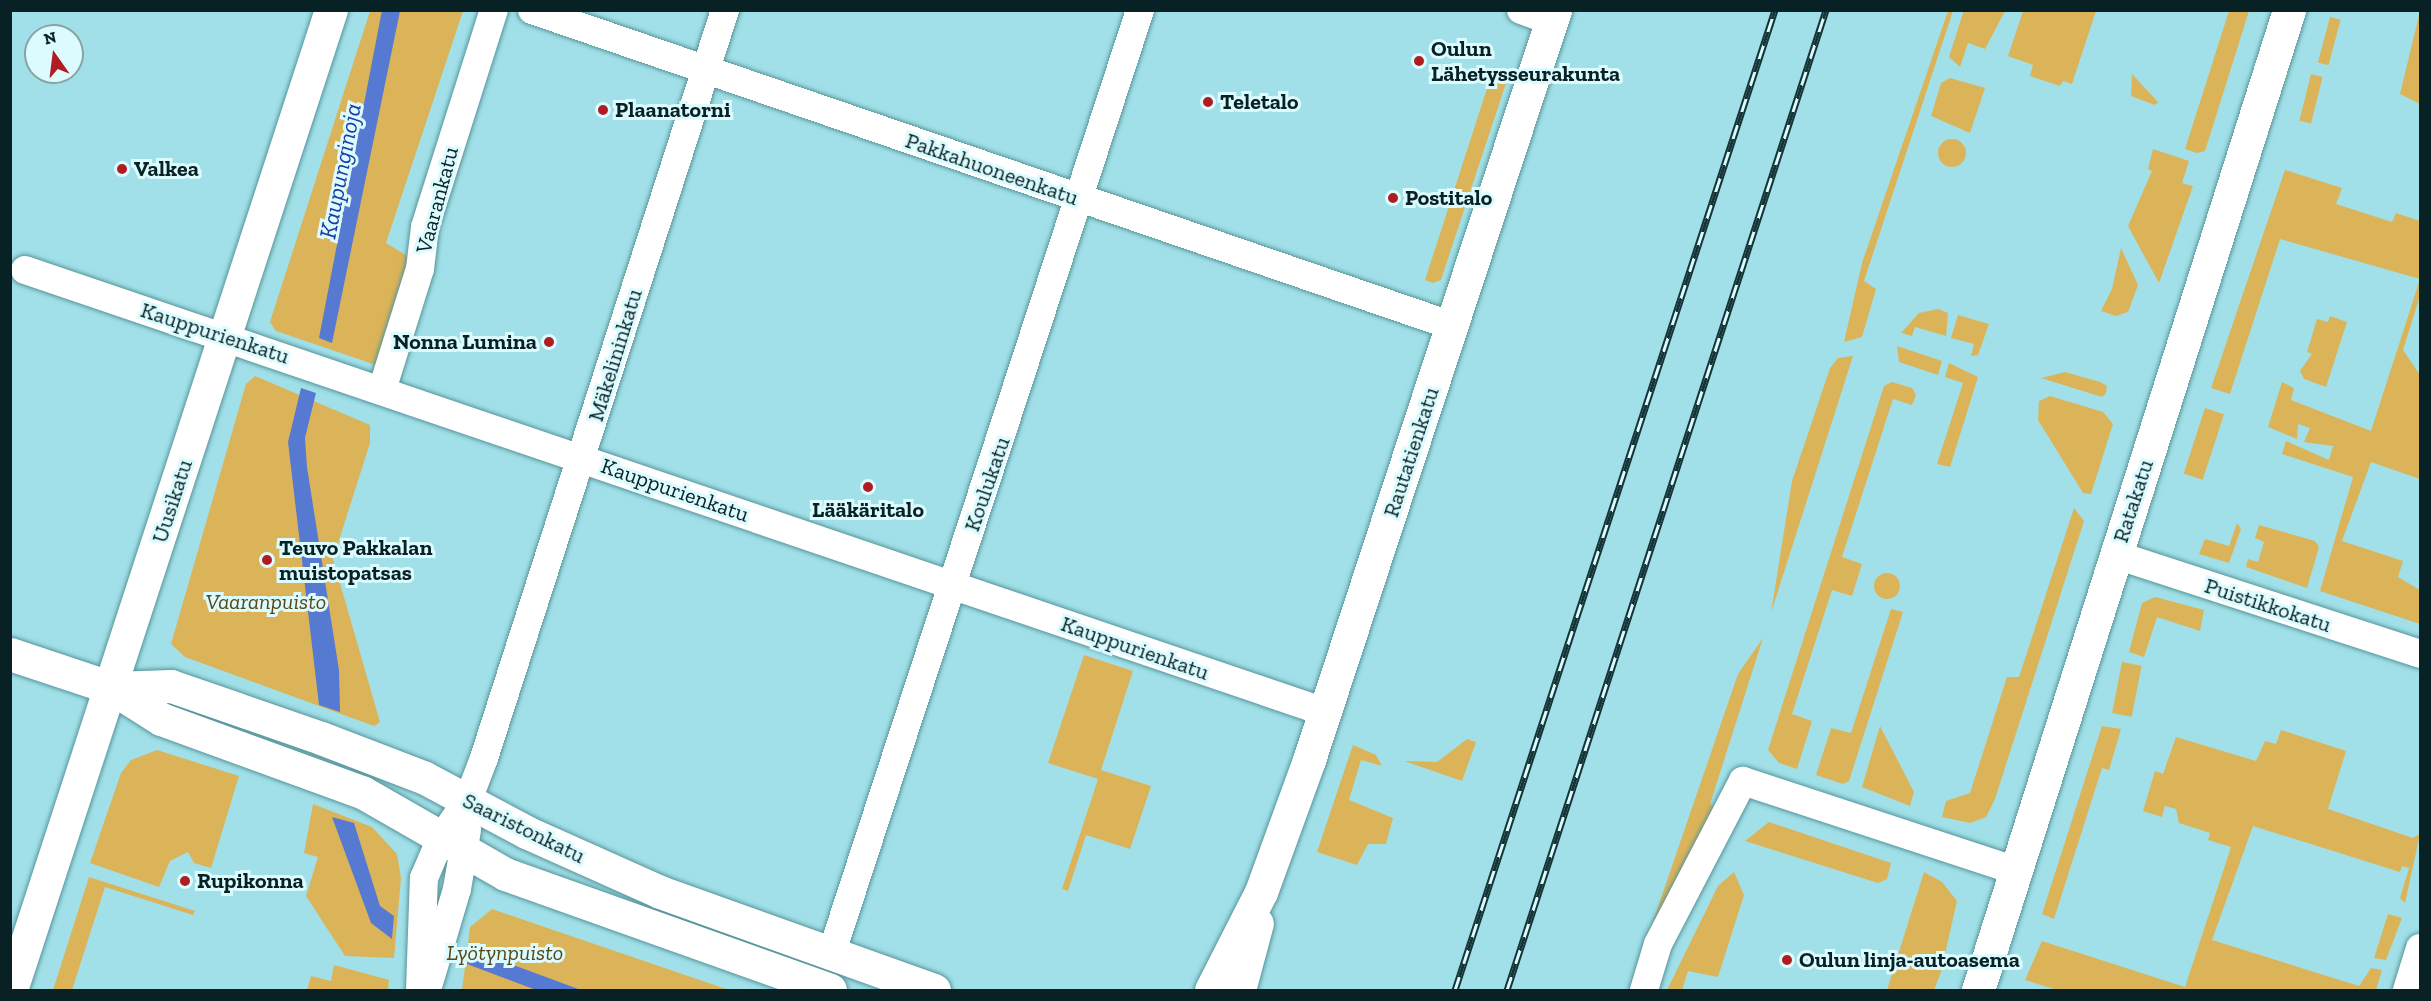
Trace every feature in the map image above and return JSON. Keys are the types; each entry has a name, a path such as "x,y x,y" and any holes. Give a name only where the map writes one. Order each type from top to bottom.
{"main road":[{"name":"Uusikatu","path":"11,990 112,688 331,10"},
{"name":"Ratakatu","path":"1978,990 2289,10"},
{"name":"Rautatienkatu","path":"1239,990 1262,892 1325,712 1554,16"},
{"name":"Saaristonkatu","path":"10,654 112,688 161,719 362,792 453,845 575,901 830,990"},
{"name":"Saaristonkatu","path":"112,688 171,686 321,738 468,800 660,892 934,990"},
{"name":"Rautatienkatu","path":"1211,990 1262,892"}],"street":[{"name":"Vaarankatu","path":"382,390 420,269 425,227 494,10"},
{"name":"Pakkahuoneenkatu","path":"532,10 1453,326"},
{"name":"Mäkelininkatu","path":"453,845 582,458 725,10"},
{"name":"Koulukatu","path":"831,955 1081,200 1140,10"},
{"path":"1521,10 1554,16"},
{"name":"Kauppurienkatu","path":"25,270 226,336 1325,712"},
{"name":"Puistikkokatu","path":"2116,555 2421,654"},
{"path":"1644,990 1658,944 1743,781 2016,871"},
{"path":"420,990 424,878 453,845"},
{"path":"426,990 453,845"},
{"path":"2407,990 2421,948"}],"green space":[{"path":"1964,10 2005,11 1985,49 1968,43 1960,67 1949,57"},
{"path":"370,11 463,11 386,243 409,257 379,366 276,331 270,322"},
{"path":"1948,11 1953,11 1864,281 1876,289 1862,337 1844,342 1862,263"},
{"path":"2023,11 2096,11 2072,84 2063,81 2060,86 2030,76 2033,65 2008,56"},
{"path":"2229,11 2249,11 2205,151 2197,153 2185,149"},
{"path":"2420,11 2420,104 2400,94"},
{"path":"2330,17 2341,20 2328,65 2318,62"},
{"path":"1494,67 1508,77 1441,280 1433,283 1425,280"},
{"path":"2132,74 2158,102 2155,105 2131,96"},
{"path":"2311,74 2323,77 2311,123 2299,121"},
{"path":"1950,78 1985,88 1970,133 1931,116 1941,83"},
{"path":"1952,139 1962,143 1966,153 1962,163 1952,167 1942,163 1938,153 1942,143"},
{"path":"2153,149 2189,161 2182,183 2193,186 2159,283 2128,226 2152,171 2148,169"},
{"path":"2285,170 2342,188 2336,204 2392,222 2396,213 2420,221 2420,279 2280,239 2230,394 2211,388"},
{"path":"2121,248 2138,285 2128,312 2116,316 2101,311 2112,289"},
{"path":"2420,279 2420,296 2403,350 2420,375 2420,479 2371,462 2342,541 2403,561 2398,577 2420,590 2420,624 2320,591 2353,477 2282,454 2286,441 2329,460 2333,446 2304,442 2310,428 2298,424 2297,439 2268,427 2282,382 2294,388 2291,400 2371,431"},
{"path":"1938,309 1948,313 1946,336 1915,327 1912,336 1901,333 1919,313"},
{"path":"1958,315 1989,324 1978,355 1971,356 1974,344 1951,338"},
{"path":"2330,316 2347,322 2326,387 2304,379 2300,371 2312,354 2307,352 2317,319 2328,322"},
{"path":"1897,346 1942,361 1938,375 1899,362"},
{"path":"1853,356 1771,613 1792,481 1830,368 1838,358"},
{"path":"1949,363 1978,377 1950,467 1937,464 1963,383 1945,377"},
{"path":"2065,372 2100,382 2107,386 2106,393 2102,397 2041,378"},
{"name":"Vaaranpuisto","path":"255,376 370,425 370,443 333,559 380,722 374,726 185,657 171,644 246,384"},
{"path":"1892,382 1912,388 1916,395 1912,405 1893,399 1842,557 1862,564 1852,596 1832,590 1792,714 1812,721 1797,769 1779,763 1768,750 1884,386"},
{"path":"2050,396 2103,412 2113,424 2091,494 2083,493 2038,420 2039,401"},
{"path":"2205,408 2224,414 2203,480 2184,474"},
{"path":"2074,508 2084,521 1995,799 1986,817 1970,823 1942,817 1946,801 1970,793 2007,677 2019,677"},
{"path":"2237,523 2241,529 2229,563 2199,554 2205,539 2229,546"},
{"path":"2259,525 2315,541 2319,547 2307,588 2246,567 2248,559 2258,562 2264,542 2255,538"},
{"path":"1887,573 1896,577 1900,586 1896,595 1887,599 1878,595 1874,586 1878,577"},
{"path":"2155,597 2204,610 2200,631 2157,617 2144,657 2129,652 2142,603"},
{"path":"1891,609 1903,612 1849,781 1843,784 1816,775 1831,728 1851,733"},
{"path":"1763,638 1710,804 1718,808 1648,936 1738,674"},
{"path":"1084,655 1133,671 1101,770 1151,786 1130,849 1086,835 1068,891 1062,889 1098,779 1048,763"},
{"path":"2122,662 2142,666 2132,717 2112,713"},
{"path":"1880,726 1914,792 1910,806 1862,787"},
{"path":"2102,726 2121,729 2109,770 2102,768 2054,919 2042,914"},
{"path":"2281,730 2346,751 2328,809 2413,838 2420,834 2405,903 2400,898 2409,868 2402,866 2400,872 2253,826 2212,940 2359,986 2371,968 2382,970 2376,990 2057,990 2025,980 2042,941 2185,987 2231,847 2208,840 2210,833 2179,823 2176,809 2165,806 2162,817 2143,811 2155,771 2163,774 2176,737 2256,761 2265,741 2276,744"},
{"path":"1467,739 1476,742 1462,781 1404,761 1437,762"},
{"path":"1353,745 1376,755 1382,766 1361,760 1349,800 1393,818 1386,844 1368,844 1357,865 1317,852"},
{"path":"157,750 239,776 211,868 194,863 188,852 170,861 159,887 90,863 121,773 131,760"},
{"path":"313,804 372,827 397,854 401,878 394,958 345,956 306,896 318,857 304,853"},
{"path":"1769,822 1891,863 1887,879 1878,883 1745,841"},
{"path":"1734,872 1744,895 1718,977 1688,971 1682,990 1667,990 1718,886"},
{"path":"1924,872 1942,882 1957,901 1941,972 1934,990 1887,990"},
{"path":"89,877 195,911 193,915 105,887 72,990 53,990"},
{"name":"Lyötynpuisto","path":"492,909 729,990 462,990 470,927"},
{"path":"2388,914 2402,918 2386,960 2374,958"},
{"path":"334,965 389,980 388,990 307,990 311,976 331,981"}],"water":[{"path":"382,10 400,11 332,343 319,338"},
{"path":"301,388 316,393 305,438 307,467 339,670 340,712 319,705 288,442"},
{"path":"332,817 354,823 380,906 394,916 392,939 371,923"},
{"path":"470,942 486,955 581,990 536,990 467,964"}],"railway":[{"path":"1455,990 1775,10"},
{"path":"1507,990 1826,10"}],"place":[{"name":"Oulun Lähetysseurakunta","path":"1419,61"},
{"name":"Teletalo","path":"1208,102"},
{"name":"Plaanatorni","path":"603,110"},
{"name":"Valkea","path":"122,169"},
{"name":"Postitalo","path":"1393,198"},
{"name":"Nonna Lumina","path":"549,342"},
{"name":"Lääkäritalo","path":"868,487"},
{"name":"Teuvo Pakkalan muistopatsas","path":"267,560"},
{"name":"Rupikonna","path":"185,881"},
{"name":"Oulun linja-autoasema","path":"1787,960"}],"water label":[{"name":"Kaupunginoja","path":"340,171"}]}
